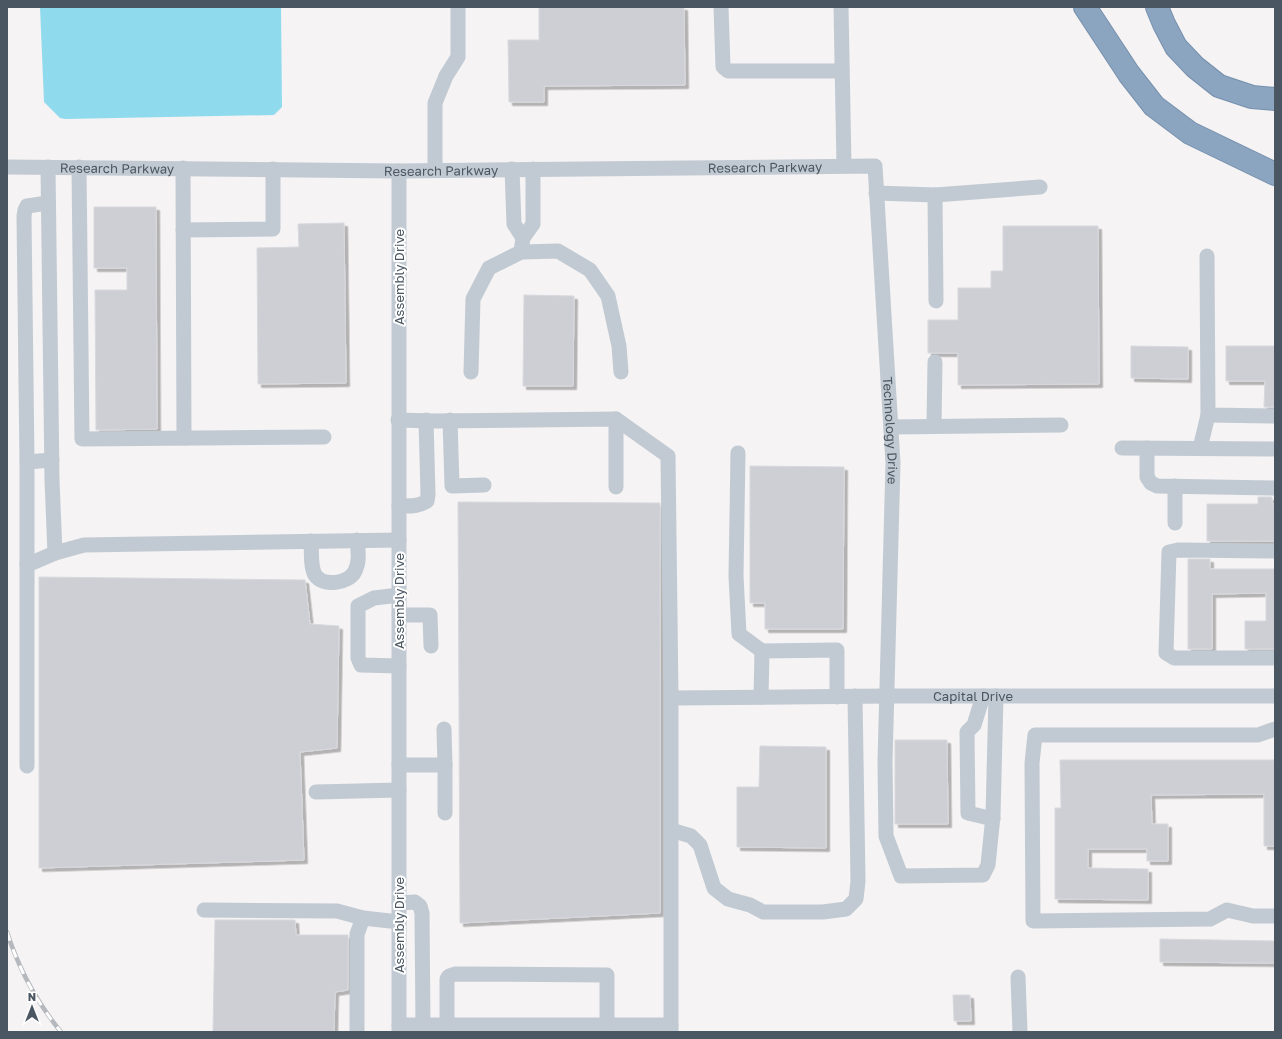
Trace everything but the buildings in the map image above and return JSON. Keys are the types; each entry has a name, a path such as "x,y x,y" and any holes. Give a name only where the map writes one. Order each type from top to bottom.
{"highway":[{"path":"1085,7 1129,74 1154,106 1190,133 1275,174"},
{"path":"1157,7 1176,47 1195,67 1218,86 1252,97 1275,99"}],"street":[{"path":"435,170 435,104 446,76 458,57 458,7"},
{"path":"721,7 722,67 728,71 842,71"},
{"path":"841,7 844,166"},
{"name":"Research Parkway","path":"7,167 399,171 875,166"},
{"name":"Technology Drive","path":"875,166 894,463 885,762 886,836 901,876 984,875 988,865 993,819"},
{"path":"48,167 54,553"},
{"path":"79,167 82,439 324,437"},
{"path":"183,168 184,438"},
{"path":"183,230 273,230 273,169"},
{"path":"512,169 514,224 522,245"},
{"path":"471,372 473,299 489,268 522,245 533,224 533,169"},
{"name":"Assembly Drive","path":"399,171 399,1028"},
{"path":"876,193 935,195 1040,187"},
{"path":"935,195 936,301"},
{"path":"27,766 27,462 24,210 27,206 48,203"},
{"path":"522,245 558,251 590,270 608,296 619,346 621,372"},
{"path":"1200,448 1208,415 1207,256"},
{"path":"934,426 935,362"},
{"path":"1208,415 1275,416"},
{"path":"398,420 616,420 668,456 671,698 671,1028 607,1025 423,1025 399,1028"},
{"path":"399,506 416,506 427,501 426,420"},
{"path":"450,420 452,486 484,485"},
{"path":"616,420 616,487"},
{"path":"891,427 1061,425"},
{"path":"1122,448 1275,449"},
{"path":"1147,448 1147,477 1151,483 1157,486 1275,488"},
{"path":"738,453 736,576 739,634 762,651 837,650 837,697"},
{"path":"27,462 52,460"},
{"path":"1175,486 1175,523"},
{"path":"311,541 313,569 316,576 322,580 340,582 354,573 358,563 358,540"},
{"path":"27,565 54,553 84,545 399,540"},
{"path":"1275,551 1178,550 1169,552 1166,653 1174,658 1275,658"},
{"path":"399,596 374,598 358,606 358,658 361,665 399,666"},
{"path":"399,615 430,615 431,646"},
{"path":"761,697 762,651"},
{"path":"671,830 692,836 700,845 714,888 728,899 750,905 763,912 824,912 846,909 856,899 858,881 855,696"},
{"name":"Capital Drive","path":"671,698 855,696 1275,696"},
{"path":"990,696 993,819 968,813 967,732 974,725 990,696"},
{"path":"444,729 445,813"},
{"path":"1275,729 1258,735 1035,735 1032,763 1033,921 1210,919 1227,910 1253,916 1275,916"},
{"path":"399,765 445,765"},
{"path":"316,792 399,790"},
{"path":"399,903 415,902 420,906 422,914 423,1025"},
{"path":"204,910 337,912 363,918 399,922"},
{"path":"357,1032 357,934 363,918"},
{"path":"447,1025 447,979 449,976 454,974 607,976 607,1025"},
{"path":"1018,977 1020,1032"}],"water":[{"path":"40,7 281,7 282,107 274,115 60,118 44,102"}],"railway":[{"path":"7,932 29,985 61,1032"}]}
